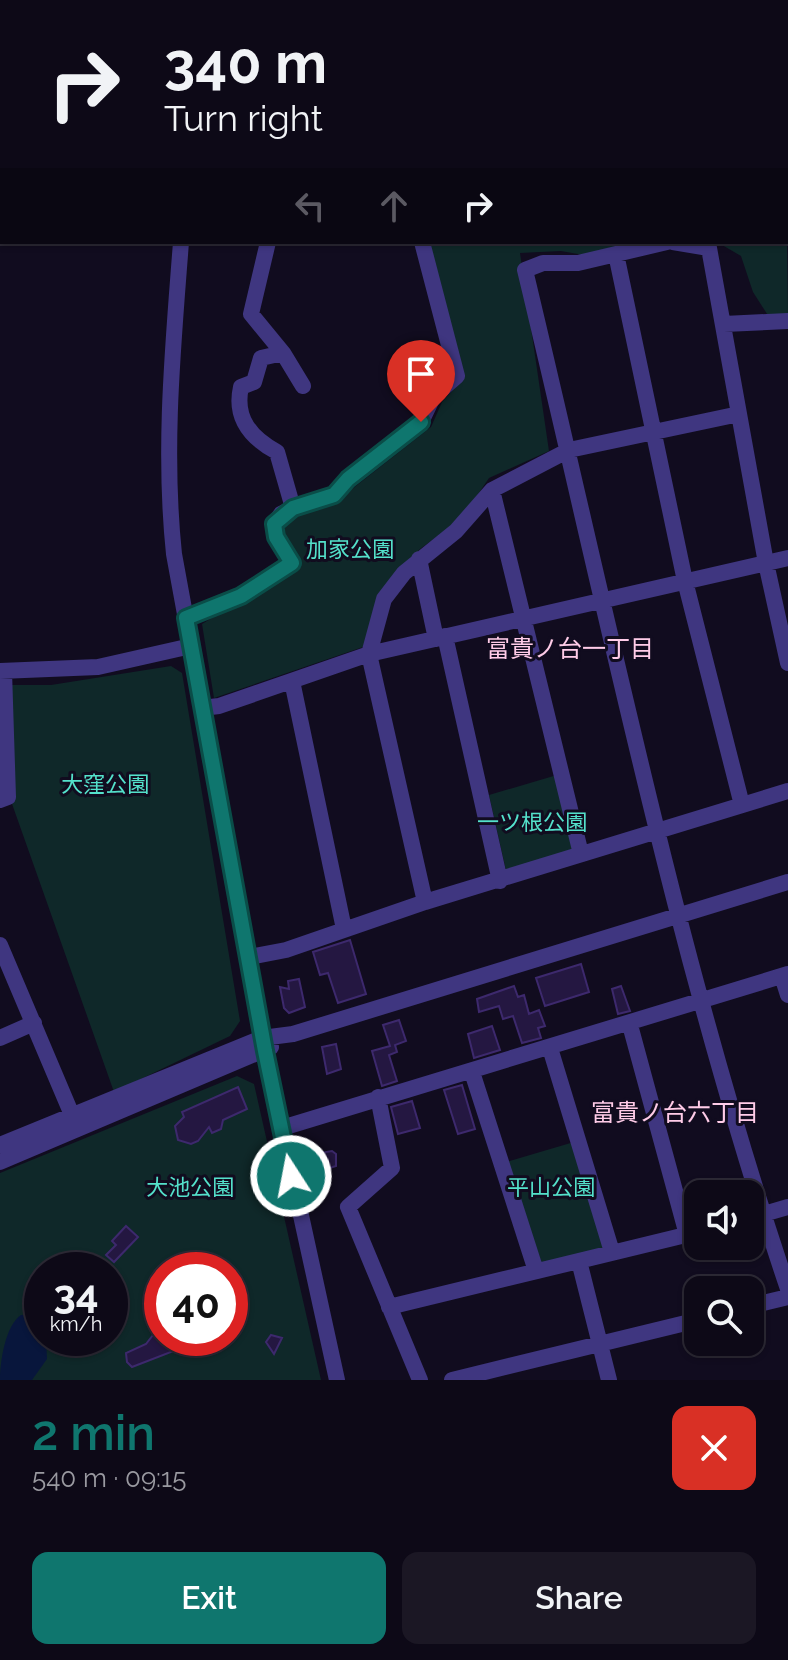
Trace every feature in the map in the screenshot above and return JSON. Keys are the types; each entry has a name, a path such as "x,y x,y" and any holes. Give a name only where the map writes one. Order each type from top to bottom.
{"street":[{"path":"181,244 167,420 168,495 174,554 264,1044 337,1380"},
{"path":"268,244 251,314 283,353 303,386"},
{"path":"186,618 241,596 292,563 276,537 274,524 293,508 334,495 348,479 421,422 433,397 457,376 423,244"},
{"path":"658,244 578,263 543,263 525,270 678,916 703,1001 747,1180"},
{"path":"685,244 709,248 766,563 788,663"},
{"path":"616,254 685,581 742,805"},
{"path":"724,324 788,321"},
{"path":"283,353 261,358 254,382 241,387 238,401 241,417 256,441 277,452 293,508"},
{"path":"425,902 369,654 384,599 419,559 456,531 492,490 569,450 739,414"},
{"path":"492,490 581,854"},
{"path":"202,708 219,706 369,654 788,558"},
{"path":"419,559 500,881"},
{"path":"0,800 8,797 3,782 2,671 98,667 191,646"},
{"path":"292,681 344,929"},
{"path":"249,957 286,950 425,902 788,791"},
{"path":"0,1145 72,1115 293,1034 788,882"},
{"path":"0,945 72,1115"},
{"path":"282,1128 378,1097 630,1025 785,975 788,995"},
{"path":"0,1038 34,1023"},
{"path":"630,1025 684,1207"},
{"path":"0,1162 264,1044"},
{"path":"550,1048 612,1252"},
{"path":"472,1072 536,1271"},
{"path":"378,1097 392,1168 348,1207 420,1380"},
{"path":"764,1214 788,1207"},
{"path":"764,1235 788,1289"},
{"path":"389,1307 684,1236"},
{"path":"579,1261 609,1380"},
{"path":"764,1303 788,1297"},
{"path":"452,1380 684,1323"}],"green space":[{"name":"加家公園","path":"429,244 628,244 589,256 561,251 520,253 549,451 489,478 462,518 420,549 394,575 366,646 214,698 202,624 301,564 283,531 291,515 342,497 431,427 442,402 464,378"},
{"path":"720,244 787,244 788,316 769,317 753,292 741,256"},
{"name":"大窪公園","path":"171,666 182,673 240,1021 230,1036 114,1092 11,801 8,685 51,685"},
{"name":"一ツ根公園","path":"557,775 575,850 507,875 489,795"},
{"name":"大池公園","path":"237,1076 254,1084 321,1380 0,1380 0,1173"},
{"name":"平山公園","path":"574,1142 605,1245 602,1250 542,1264 506,1162"}],"water":[{"path":"24,1316 24,1356 47,1356 47,1359 32,1380 0,1380 2,1354 16,1320"}],"building":[{"path":"350,940 366,994 338,1003 328,973 320,975 313,952"},
{"path":"581,964 589,992 545,1006 536,978"},
{"path":"299,979 305,1007 289,1013 284,1008 280,987 289,989 288,981"},
{"path":"514,986 518,997 524,995 529,1014 539,1010 545,1026 538,1028 541,1038 522,1043 513,1016 503,1019 499,1006 479,1012 477,999"},
{"path":"621,986 630,1011 618,1014 612,989"},
{"path":"399,1020 406,1041 395,1045 397,1052 389,1055 397,1081 382,1086 372,1051 390,1046 383,1025"},
{"path":"492,1026 500,1050 474,1058 468,1034"},
{"path":"336,1044 341,1069 327,1074 322,1047"},
{"path":"462,1085 475,1129 458,1134 444,1090"},
{"path":"238,1087 247,1109 223,1120 221,1129 212,1133 209,1127 198,1141 191,1144 178,1140 175,1126 184,1117 182,1112"},
{"path":"412,1101 420,1128 398,1134 391,1107"},
{"path":"332,1151 336,1154 336,1166 311,1174 308,1155"},
{"path":"126,1226 138,1237 124,1252 109,1252 116,1245 112,1241"},
{"path":"271,1335 282,1338 274,1354 266,1342"},
{"path":"144,1345 144,1356 161,1356 132,1367 127,1362 128,1352"}],"district":[{"name":"富貴ノ台一丁目","path":"570,648"},
{"name":"富貴ノ台六丁目","path":"675,1112"}],"route":[{"path":"291,1176 265,1051 186,618 241,596 292,563 276,537 274,524 281,514 334,495 348,479 421,422"}]}
